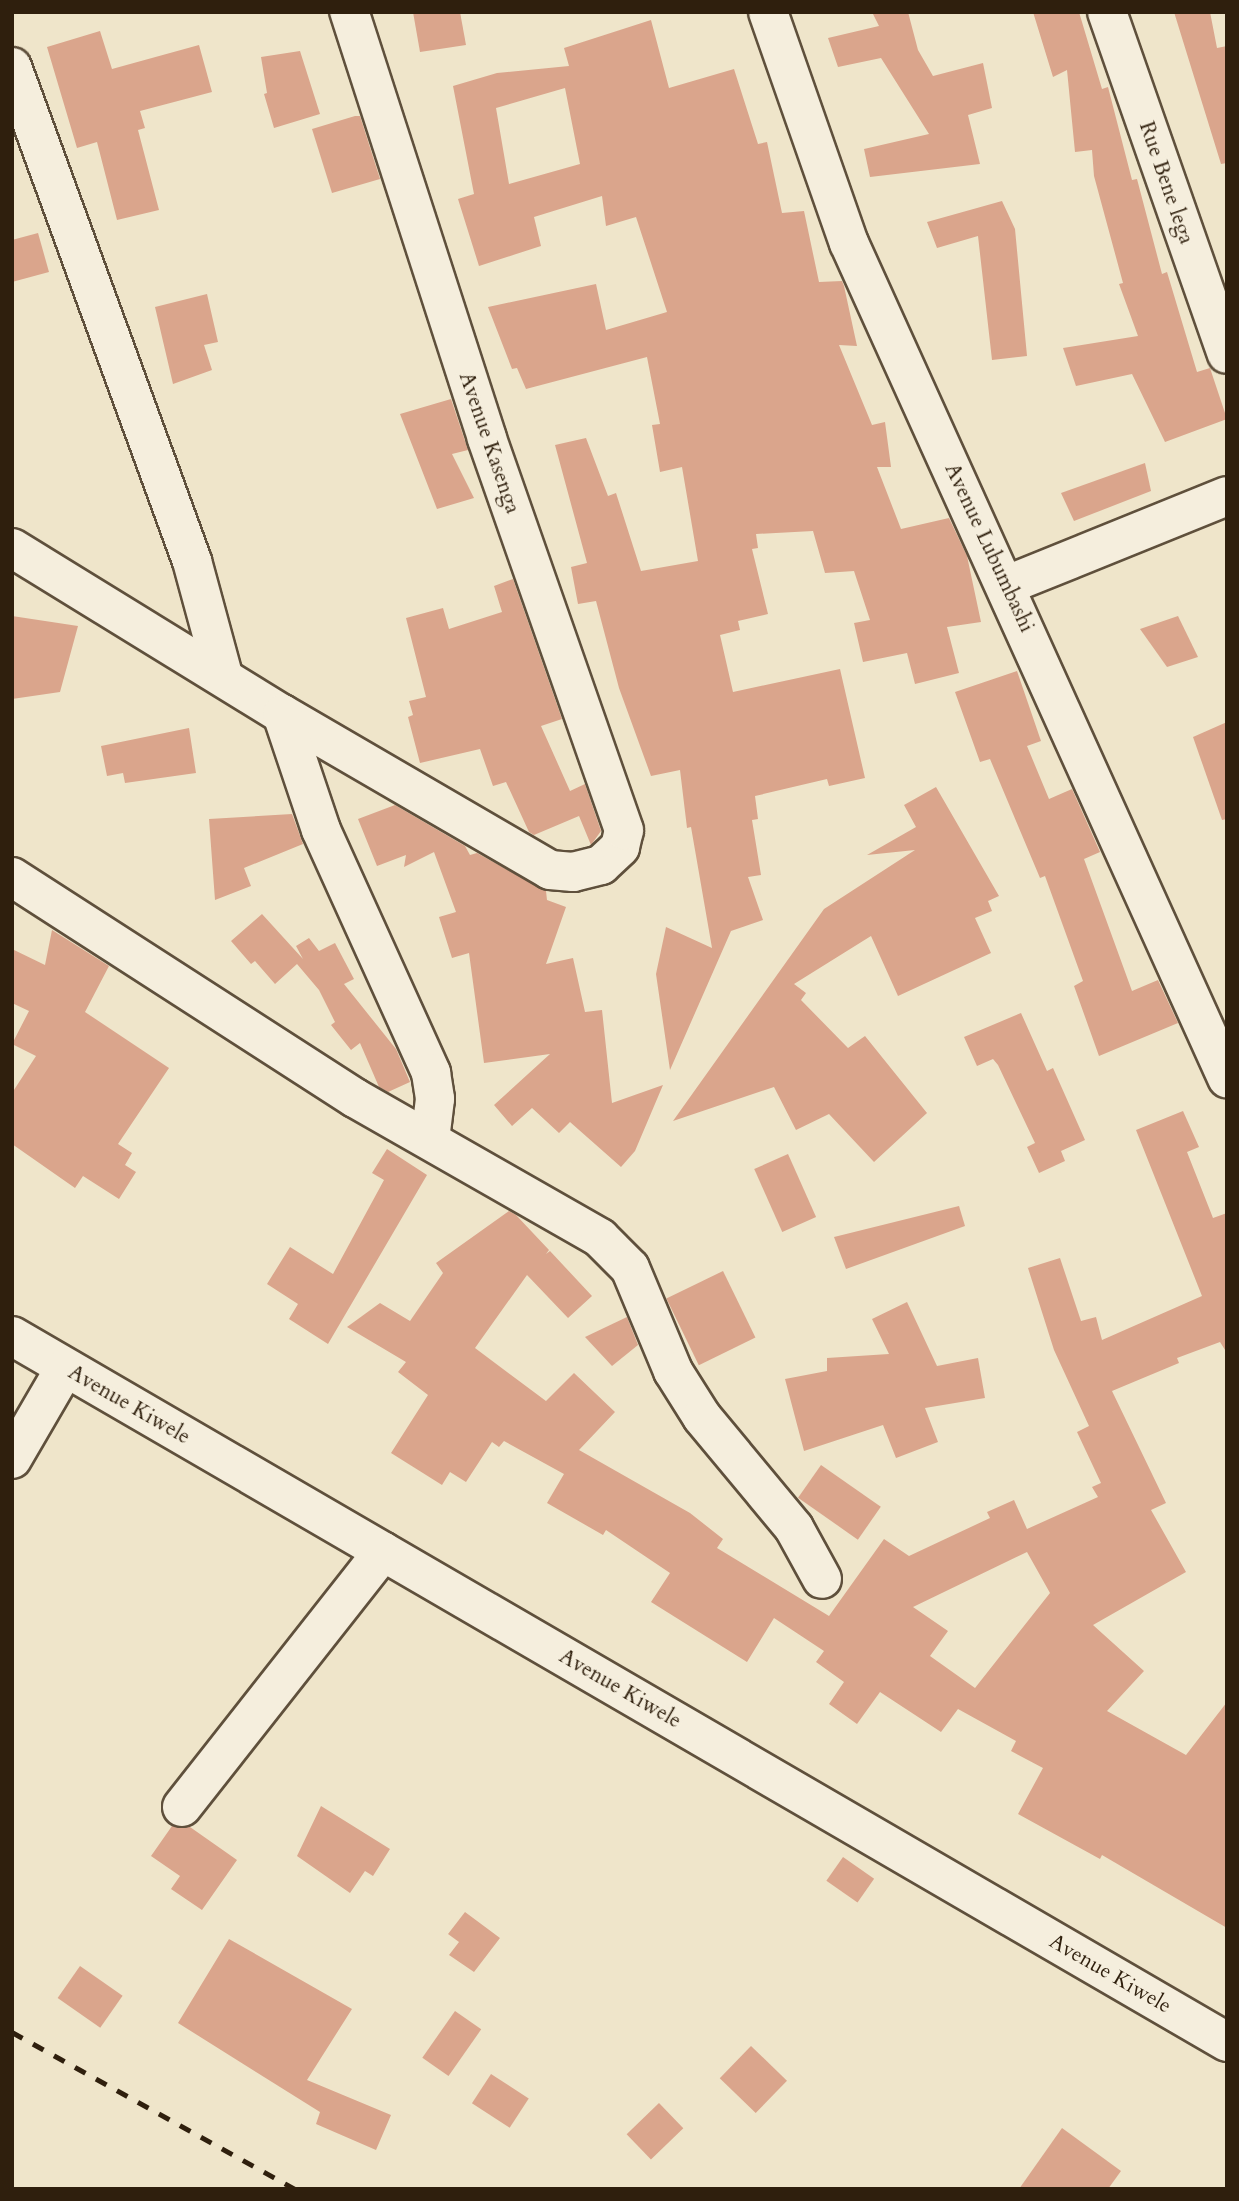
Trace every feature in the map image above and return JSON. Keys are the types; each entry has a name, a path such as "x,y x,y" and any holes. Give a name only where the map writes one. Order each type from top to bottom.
{"street":[{"name":"Avenue Kasenga","path":"282,714 550,870 573,872 601,865 620,847 624,830 486,438 349,12"},
{"name":"Avenue Lubumbashi","path":"768,12 849,243 1007,585 1227,1078"},
{"name":"Rue Bene lega","path":"1107,12 1227,354"},
{"path":"12,67 192,561 223,675"},
{"path":"1007,585 1227,496"},
{"path":"12,548 223,675 282,714 321,830 431,1073 435,1099 429,1138"},
{"path":"12,877 355,1098 600,1238 630,1268 673,1371 702,1417 794,1528 822,1579"},
{"name":"Avenue Kiwele","path":"12,1336 1227,2042"},
{"path":"12,1459 65,1368"},
{"path":"182,1807 383,1552"}],"building":[{"path":"413,12 460,12 466,45 420,52"},
{"path":"872,12 908,12 918,50 933,76 983,63 992,108 968,115 980,164 870,177 864,149 929,134 881,58 838,67 828,38 879,26"},
{"path":"1033,12 1079,12 1102,89 1108,87 1132,180 1137,179 1162,274 1167,272 1197,372 1210,368 1227,419 1165,442 1132,374 1076,386 1063,348 1138,336 1119,284 1123,283 1094,176 1092,150 1075,152 1067,70 1053,77"},
{"path":"1174,12 1210,12 1217,48 1227,46 1227,163 1221,164"},
{"path":"651,20 669,88 734,69 758,144 767,142 782,213 804,211 819,282 842,281 844,286 857,346 839,345 872,425 885,422 891,467 877,467 901,529 949,518 967,556 981,622 947,627 959,673 915,684 907,653 863,662 854,623 870,620 854,571 825,573 813,531 756,534 758,548 752,549 768,614 738,621 740,630 720,635 733,692 840,669 865,778 829,786 827,779 755,796 758,819 752,820 761,875 748,877 763,920 731,931 670,1070 656,974 666,927 712,948 691,827 687,828 680,770 651,776 619,688 596,601 578,604 571,567 587,563 555,445 586,438 608,496 616,493 641,571 698,561 682,467 660,472 652,425 660,424 647,357 526,389 517,368 512,369 488,307 596,284 606,330 667,312 636,217 606,226 602,196 534,217 541,246 479,266 458,199 474,194 453,86 497,73 569,66 564,48","holes":["565,88 580,164 509,184 496,108"]},
{"path":"100,31 112,69 199,45 212,92 140,111 145,128 138,130 159,210 117,220 97,142 77,148 47,47"},
{"path":"300,51 320,114 274,128 264,94 267,93 261,57"},
{"path":"360,116 380,179 332,193 312,129"},
{"path":"1002,201 1015,229 1027,356 992,360 978,236 937,248 927,222"},
{"path":"38,233 49,272 12,282 12,240"},
{"path":"207,294 218,342 204,345 212,370 173,384 155,307"},
{"path":"451,399 468,450 452,454 474,498 437,509 400,414"},
{"path":"1145,463 1151,491 1074,521 1061,493"},
{"path":"513,579 562,719 541,726 570,791 585,784 601,831 591,845 579,816 534,835 529,832 506,782 493,786 480,749 420,763 408,717 413,715 409,701 426,697 406,618 443,608 449,629 502,612 494,586"},
{"path":"12,616 78,626 60,692 12,699"},
{"path":"1178,616 1198,657 1167,667 1140,629"},
{"path":"1017,671 1041,741 1027,746 1049,799 1072,789 1100,852 1084,859 1132,991 1158,980 1178,1023 1099,1056 1074,986 1083,981 1045,876 1040,878 990,759 980,762 955,692"},
{"path":"1227,722 1227,819 1222,820 1193,737"},
{"path":"189,728 196,773 125,783 123,773 107,776 101,746"},
{"path":"936,787 999,896 988,901 992,911 975,918 991,953 898,996 871,936 794,984 806,993 801,1000 848,1048 865,1036 927,1113 874,1162 829,1114 796,1130 774,1087 673,1121 824,909 915,850 867,855 916,827 904,805"},
{"path":"395,805 465,846 470,855 477,853 546,891 547,900 566,907 546,964 573,958 585,1012 602,1010 612,1103 663,1085 635,1151 621,1167 570,1122 559,1133 532,1108 512,1126 494,1105 550,1054 484,1063 469,953 452,958 439,917 456,912 434,852 404,867 406,855 377,866 358,819"},
{"path":"292,814 303,844 244,868 251,886 215,900 209,819"},
{"path":"262,914 303,959 296,946 309,938 319,951 335,943 354,979 344,984 396,1049 410,1082 388,1092 379,1087 360,1043 351,1050 331,1025 335,1022 319,990 297,964 275,984 255,961 251,964 231,941"},
{"path":"52,930 109,966 85,1012 169,1068 118,1144 132,1153 125,1165 136,1172 119,1199 83,1176 75,1188 12,1144 12,1093 36,1056 12,1044 29,1011 12,1003 12,949 45,965"},
{"path":"1021,1013 1047,1071 1053,1068 1085,1140 1061,1151 1065,1161 1039,1173 1027,1147 1035,1143 998,1065 993,1059 977,1066 964,1037"},
{"path":"1183,1111 1199,1147 1187,1152 1213,1218 1227,1213 1227,1353 1220,1342 1177,1358 1179,1363 1112,1391 1166,1503 1151,1510 1186,1572 1093,1625 1144,1671 1107,1711 1186,1755 1227,1702 1227,1928 1102,1855 1100,1859 1018,1814 1043,1768 1011,1751 1016,1741 958,1709 941,1732 880,1692 857,1724 829,1704 844,1682 816,1662 824,1651 774,1618 747,1662 651,1602 670,1573 606,1530 603,1535 547,1503 564,1474 504,1441 499,1447 492,1442 466,1482 450,1472 442,1485 391,1453 428,1395 398,1372 406,1362 347,1327 380,1303 410,1321 443,1273 436,1263 509,1211 516,1215 549,1250 546,1254 550,1251 592,1296 568,1318 527,1275 475,1348 546,1401 574,1373 615,1412 579,1450 690,1513 723,1539 717,1548 829,1616 884,1539 909,1556 990,1518 987,1512 1014,1500 1027,1529 1098,1497 1092,1487 1101,1483 1077,1432 1089,1426 1054,1350 1028,1268 1060,1258 1081,1321 1096,1317 1102,1340 1202,1296 1136,1130","holes":["1027,1552 1050,1593 975,1688 930,1656 948,1631 913,1607"]},
{"path":"387,1149 427,1175 328,1344 289,1319 298,1304 267,1284 290,1247 333,1274 384,1180 372,1173"},
{"path":"788,1154 816,1217 782,1232 754,1169"},
{"path":"959,1206 965,1226 846,1269 834,1237"},
{"path":"723,1271 755,1338 699,1365 666,1299"},
{"path":"907,1302 937,1366 978,1358 985,1398 925,1408 938,1442 896,1458 883,1425 804,1451 785,1379 827,1371 827,1358 889,1354 872,1319"},
{"path":"627,1317 638,1345 612,1366 585,1337"},
{"path":"821,1465 881,1507 858,1540 798,1498"},
{"path":"321,1806 390,1849 373,1876 365,1871 350,1893 297,1856"},
{"path":"172,1826 190,1827 237,1860 202,1910 171,1889 180,1876 151,1856"},
{"path":"843,1857 874,1879 857,1903 826,1881"},
{"path":"465,1912 500,1938 474,1972 449,1955 459,1942 448,1934"},
{"path":"229,1939 352,2009 307,2080 391,2115 376,2150 316,2124 320,2112 178,2023"},
{"path":"80,1966 123,1996 100,2028 58,1998"},
{"path":"455,2011 481,2029 449,2076 422,2058"},
{"path":"751,2046 787,2081 756,2113 720,2078"},
{"path":"491,2074 529,2099 510,2128 472,2103"},
{"path":"659,2103 683,2128 651,2159 627,2134"},
{"path":"1062,2128 1121,2171 1108,2189 1019,2189"}],"railway":[{"path":"12,2032 295,2189"}]}
